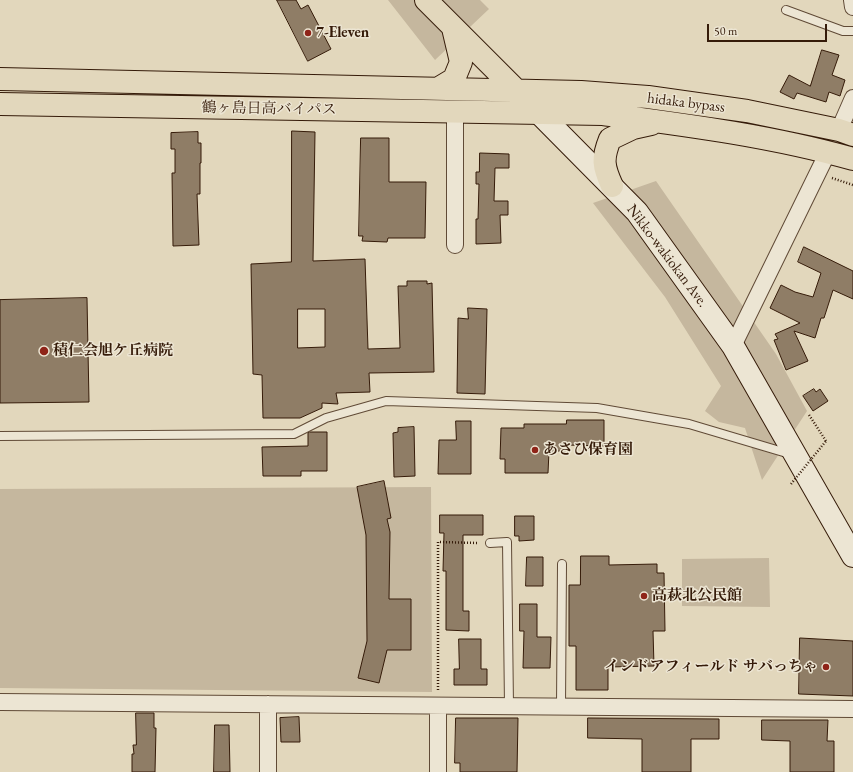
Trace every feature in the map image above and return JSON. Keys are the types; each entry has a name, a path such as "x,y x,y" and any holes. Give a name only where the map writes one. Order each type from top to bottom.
{"highway":[{"name":"Nikko-wakiokan Ave.","path":"426,0 539,113"},
{"path":"439,88 454,79 461,62 453,28"},
{"name":"鶴ヶ島日高バイパス","path":"0,79 516,90"},
{"name":"hidaka bypass","path":"516,90 581,92 648,97 747,111 846,133"},
{"name":"鶴ヶ島日高バイパス","path":"0,104 539,113"},
{"name":"hidaka bypass","path":"539,113 603,114 662,122 828,152 853,159"},
{"path":"612,186 604,168 604,154 610,139 633,128 662,122"}],"street":[{"path":"852,0 853,7"},
{"path":"846,133 853,98"},
{"path":"455,112 456,245"},
{"name":"Nikko-wakiokan Ave.","path":"539,113 637,212 733,346 853,556"},
{"path":"733,346 828,152"},
{"path":"438,701 438,772"},
{"path":"0,702 268,704 438,701 509,706 853,709"},
{"path":"268,704 268,772"}],"lane":[{"path":"786,10 843,31 853,31"},
{"path":"0,436 294,434 326,418 386,401 597,408 689,424 795,455"},
{"path":"490,543 507,542 509,706"},
{"path":"561,706 562,564"}],"path":[{"path":"818,174 853,185"},
{"path":"791,484 826,441 809,415"},
{"path":"438,701 438,542 490,543"}],"shaded area":[{"path":"388,0 480,0 489,9 435,60"},
{"path":"656,181 776,354 807,411 762,480 745,428 719,422 705,411 721,386 665,297 593,203"},
{"path":"431,487 432,692 0,688 0,489"},
{"path":"769,558 770,607 682,606 682,559"}],"building":[{"name":"7-Eleven","path":"277,0 296,0 301,9 308,5 331,49 308,61"},
{"path":"822,50 839,55 832,75 845,80 840,96 829,92 826,102 797,93 794,99 780,92 789,75 810,86"},
{"path":"292,131 315,132 313,261 365,259 368,349 400,348 398,286 407,286 407,281 427,281 427,284 432,283 434,372 369,373 370,392 336,393 338,404 322,403 322,408 300,418 263,418 262,375 253,374 251,264 291,262","holes":["298,309 325,309 325,347 298,348"]},
{"path":"198,132 198,143 201,143 200,194 197,194 199,245 173,246 172,173 175,173 175,149 171,149 171,133"},
{"path":"361,138 389,138 389,182 426,182 425,238 388,238 387,242 362,241 363,236 359,236"},
{"path":"480,153 509,154 509,168 495,168 494,201 508,201 508,215 500,215 501,243 476,244 476,219 478,219 479,184 476,184 476,172 479,172"},
{"path":"804,247 853,271 853,299 833,290 824,318 821,318 815,338 794,331 808,361 786,370 774,340 778,339 775,334 800,323 770,308 781,285 795,292 813,297 821,273 798,262"},
{"name":"積仁会旭ケ丘病院","path":"87,298 89,402 0,403 0,300"},
{"path":"468,308 487,309 485,394 457,393 458,318 468,319"},
{"path":"814,389 816,392 820,389 828,401 813,411 803,396"},
{"path":"567,420 604,420 604,446 567,445 566,451 549,451 548,473 505,473 505,459 500,459 501,428 524,428 524,424 566,424"},
{"path":"456,421 471,421 471,474 438,474 439,440 456,440"},
{"path":"414,427 415,476 394,477 393,433 398,432 398,428"},
{"path":"327,432 327,471 301,471 301,476 263,476 262,447 308,446 308,433"},
{"path":"384,481 391,518 387,519 390,532 389,599 411,599 411,650 387,650 379,683 358,678 367,641 366,535 357,487"},
{"path":"440,515 483,515 483,535 463,535 463,611 469,611 469,631 446,630 446,571 443,571 444,533 440,533"},
{"path":"515,516 534,516 534,540 519,541 519,536 515,536"},
{"path":"581,556 609,556 609,565 657,564 657,573 664,573 665,631 653,631 654,666 608,667 608,690 576,690 576,646 569,646 569,585 580,585"},
{"path":"527,557 543,557 543,586 526,586"},
{"path":"520,604 537,604 537,637 551,637 550,668 523,668 524,631 520,631"},
{"name":"インドアフィールド サバっちゃ","path":"800,638 853,641 853,696 799,694"},
{"path":"459,639 481,639 481,669 487,669 487,685 454,685 454,669 459,669"},
{"path":"136,713 154,713 154,728 156,728 155,772 132,772 132,754 134,754 133,745 136,745"},
{"path":"299,717 300,742 281,742 280,718"},
{"path":"456,718 518,718 517,772 460,772 460,763 455,763"},
{"path":"588,718 719,719 719,739 691,739 691,772 642,772 642,739 588,738"},
{"path":"762,720 828,720 827,741 834,741 834,772 790,772 790,741 762,740"},
{"path":"215,725 229,725 230,772 214,772"}],"place":[{"name":"7-Eleven","path":"308,33"},
{"name":"積仁会旭ケ丘病院","path":"44,351"},
{"name":"あさひ保育園","path":"535,450"},
{"name":"高萩北公民館","path":"644,596"},
{"name":"インドアフィールド サバっちゃ","path":"826,667"}]}
